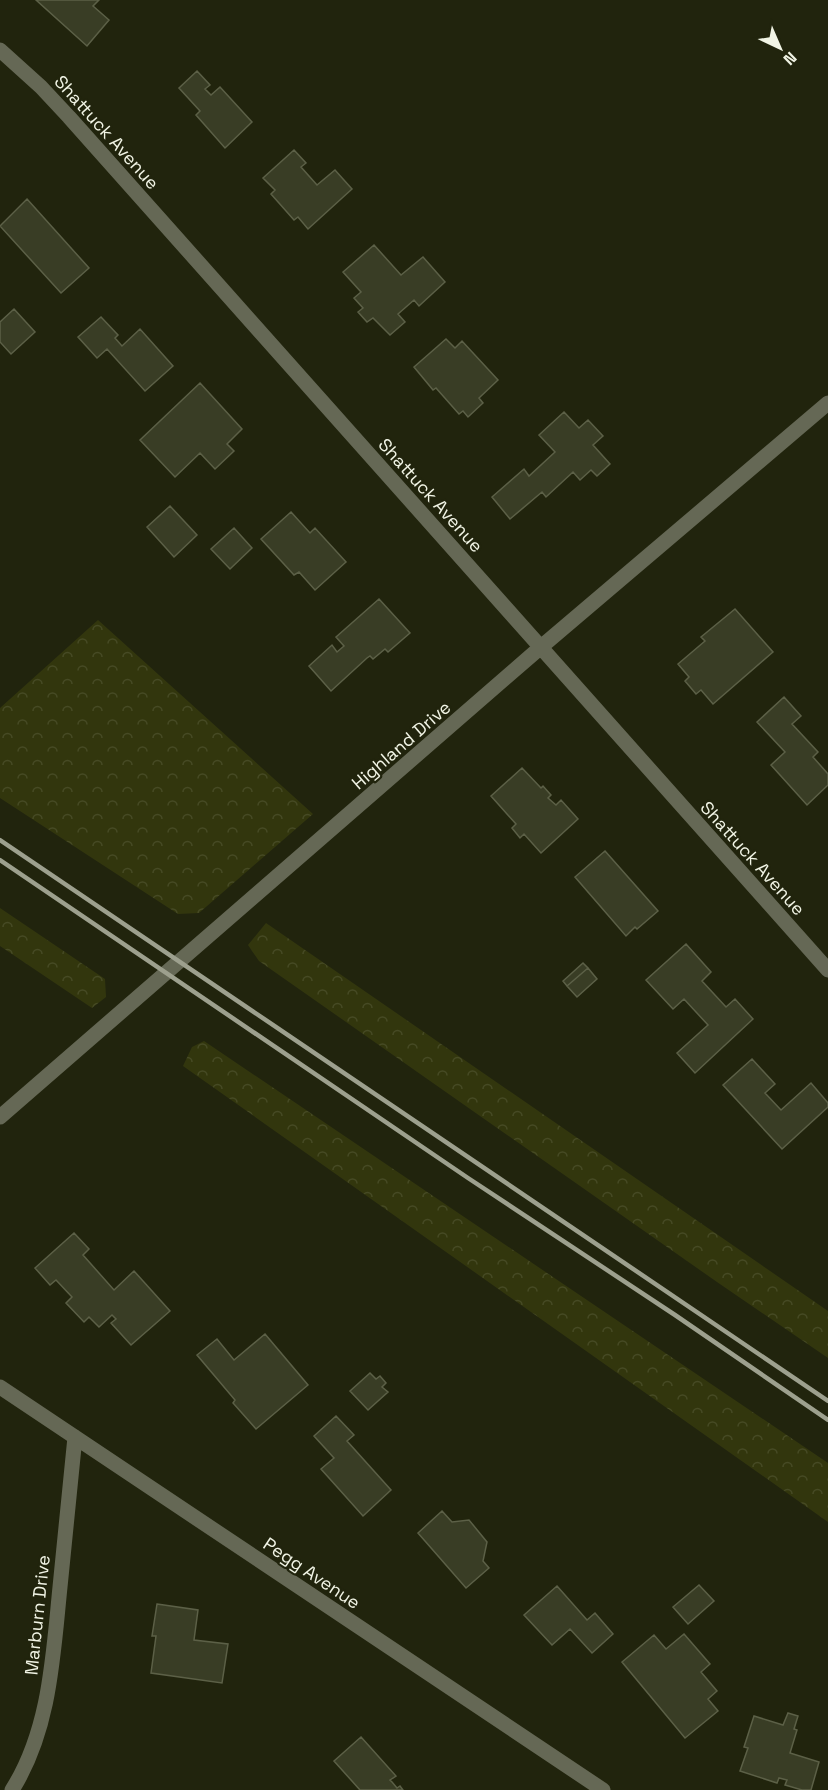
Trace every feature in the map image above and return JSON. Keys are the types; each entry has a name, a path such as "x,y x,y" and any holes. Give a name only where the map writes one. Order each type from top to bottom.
{"street":[{"name":"Shattuck Avenue","path":"0,50 41,87 69,117 828,970"},
{"name":"Highland Drive","path":"0,1117 541,647 828,403"},
{"name":"Pegg Avenue","path":"0,1387 603,1790"},
{"name":"Marburn Drive","path":"12,1790 35,1743 49,1688 75,1437"}],"green space":[{"path":"98,620 313,814 199,913 178,914 0,798 0,708"},
{"path":"0,908 105,979 106,997 92,1008 0,946"},
{"path":"266,923 828,1311 828,1358 259,961 248,945"},
{"path":"204,1041 828,1463 828,1522 183,1066 192,1047"}],"building":[{"path":"36,0 99,0 93,6 109,20 87,46"},
{"path":"197,71 210,85 205,89 211,95 220,87 252,122 225,148 196,115 200,111 179,88"},
{"path":"294,150 306,163 301,167 317,185 335,170 352,189 308,229 298,217 294,220 271,194 275,190 263,178"},
{"path":"27,199 89,268 61,293 0,226"},
{"path":"374,245 401,275 423,257 445,282 419,306 414,300 398,314 405,322 390,335 373,318 367,322 358,312 363,308 354,298 361,292 343,272"},
{"path":"14,309 35,332 11,354 0,342 0,322"},
{"path":"101,317 118,335 115,338 122,346 140,329 173,366 145,391 107,349 97,358 78,337"},
{"path":"446,339 455,348 462,341 498,380 479,398 483,403 468,417 463,411 459,414 436,388 433,390 414,367"},
{"path":"200,383 242,429 227,444 234,451 215,469 200,453 175,477 140,440"},
{"path":"564,412 579,428 588,420 603,436 593,445 610,464 597,476 591,470 580,480 573,472 546,497 542,492 510,519 492,497 524,469 529,476 555,452 539,435"},
{"path":"170,506 197,535 174,557 147,527"},
{"path":"291,512 310,533 315,528 346,562 315,590 299,572 294,575 261,539"},
{"path":"234,528 252,548 230,569 211,549"},
{"path":"379,599 410,633 388,652 385,649 373,659 370,656 367,658 331,691 309,666 332,645 337,652 344,646 336,637"},
{"path":"735,609 773,652 713,704 701,690 696,694 685,681 689,677 678,664 705,641 701,637"},
{"path":"784,697 801,716 792,724 818,752 813,757 828,774 828,785 807,805 771,765 785,752 757,722"},
{"path":"522,768 551,795 548,798 556,805 561,800 578,819 541,853 524,834 520,838 512,828 516,824 491,796"},
{"path":"605,851 658,911 626,936 575,877"},
{"path":"686,944 711,972 702,981 726,1007 735,999 753,1019 695,1073 677,1053 708,1025 684,999 673,1009 646,980"},
{"path":"583,963 588,968 567,986 563,981"},
{"path":"588,968 597,979 577,997 567,986"},
{"path":"752,1059 775,1084 765,1093 781,1110 811,1083 828,1103 828,1107 782,1149 723,1085"},
{"path":"74,1233 89,1249 83,1255 114,1290 134,1271 170,1311 131,1345 111,1323 116,1319 112,1315 99,1327 89,1317 84,1322 66,1303 72,1297 56,1280 50,1285 35,1268"},
{"path":"265,1334 308,1385 256,1429 197,1355 217,1339 234,1360"},
{"path":"370,1373 376,1379 380,1376 386,1383 382,1387 388,1392 368,1410 350,1391"},
{"path":"336,1416 354,1435 347,1441 391,1490 363,1516 321,1469 334,1458 314,1436"},
{"path":"442,1511 452,1522 469,1520 487,1542 483,1561 489,1568 466,1588 418,1533"},
{"path":"699,1585 714,1601 688,1624 673,1607"},
{"path":"557,1586 587,1620 595,1613 613,1634 592,1653 570,1629 552,1645 524,1615"},
{"path":"157,1604 198,1610 194,1640 228,1644 222,1683 151,1673 156,1636 152,1636"},
{"path":"684,1634 710,1664 701,1672 717,1691 708,1699 718,1711 685,1738 622,1662 654,1635 666,1649"},
{"path":"788,1713 798,1716 794,1729 797,1730 790,1753 819,1762 811,1790 785,1785 787,1780 779,1778 777,1783 740,1771 748,1748 744,1747 754,1716 783,1725"},
{"path":"361,1737 396,1776 390,1780 397,1788 400,1786 403,1790 360,1790 334,1761"}],"railway":[{"path":"0,840 828,1401"},
{"path":"0,860 828,1420"}]}
